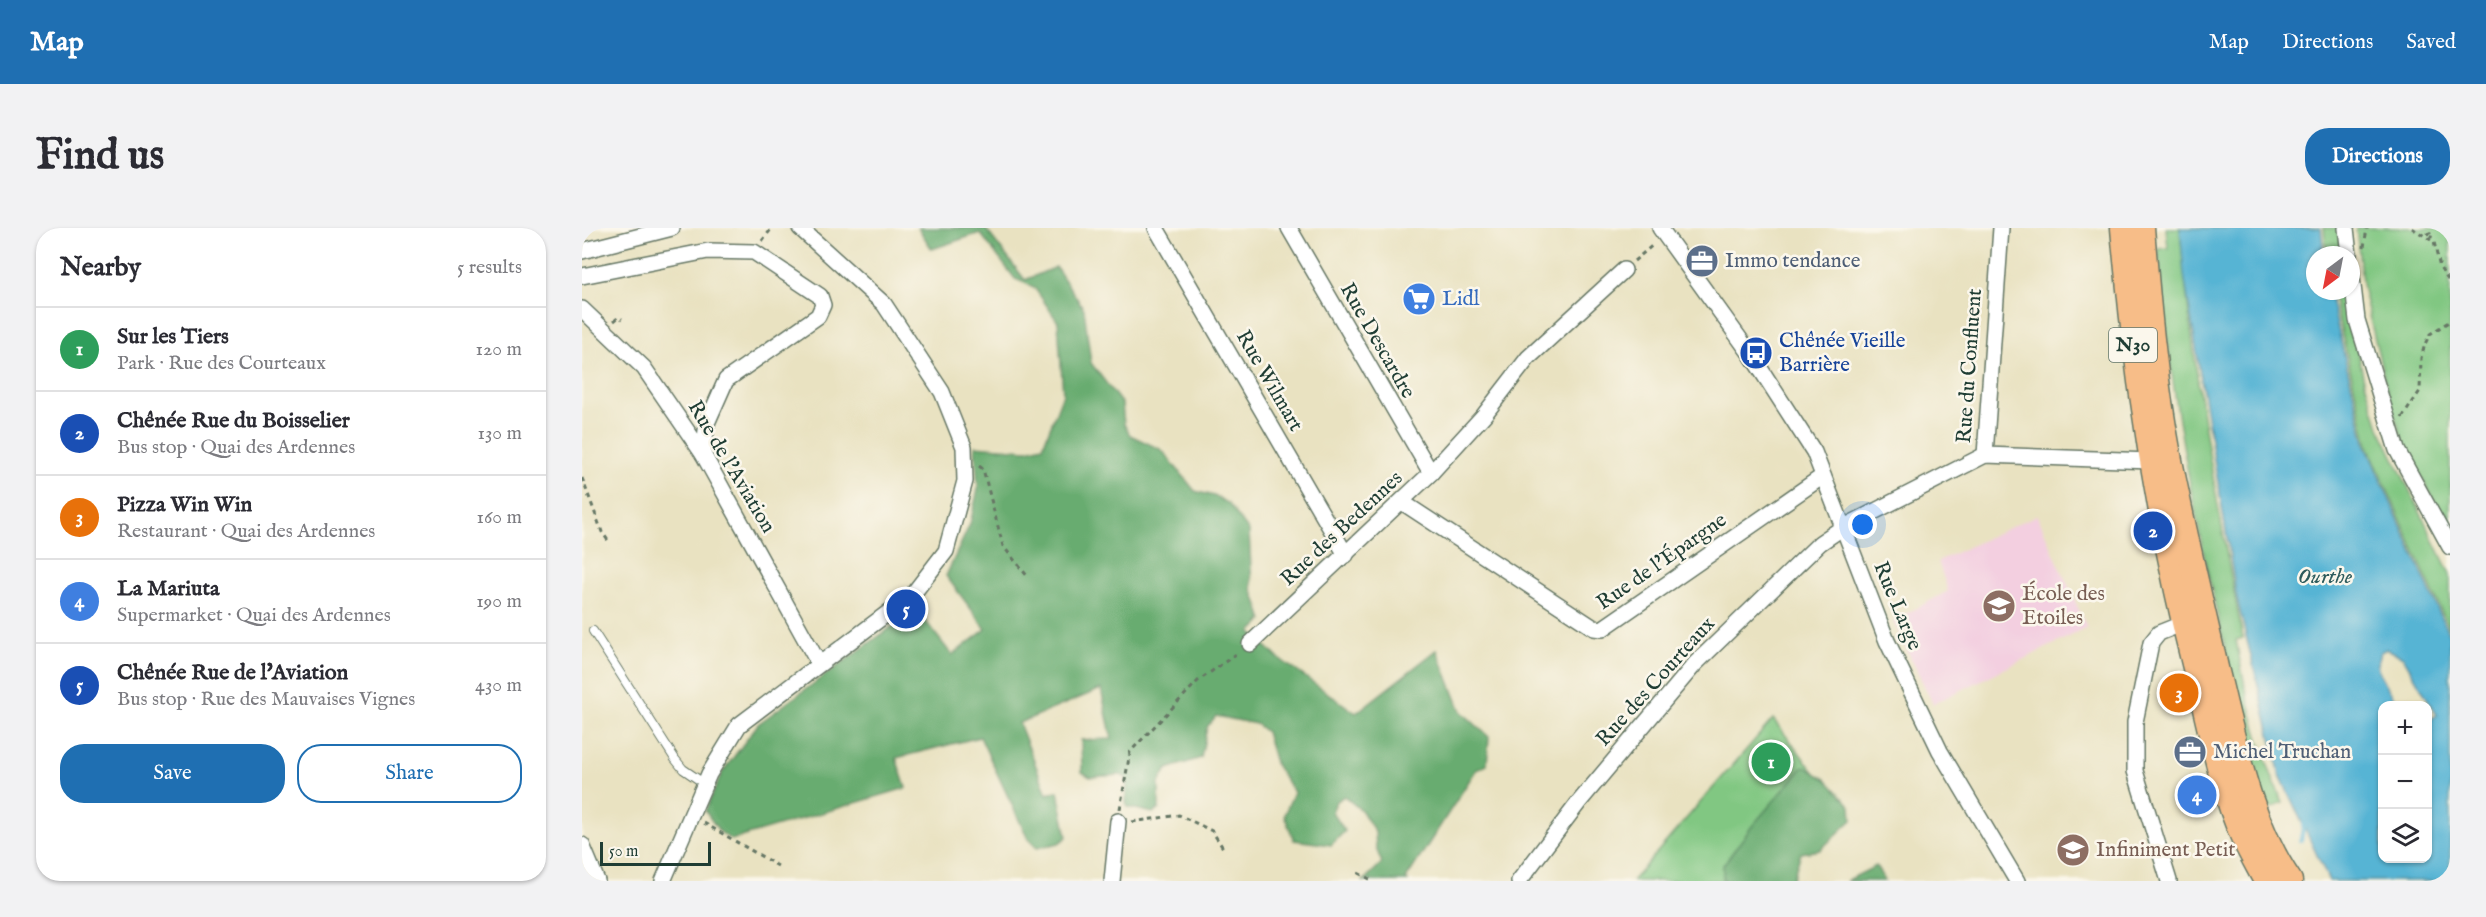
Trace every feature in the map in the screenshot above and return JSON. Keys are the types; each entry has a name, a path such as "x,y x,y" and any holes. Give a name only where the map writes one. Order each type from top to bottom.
{"main road":[{"name":"N30","path":"2123,228 2132,337 2151,461 2184,623 2225,786 2242,836 2266,881"},
{"name":"N30","path":"2142,228 2151,330 2162,412 2186,538 2244,779 2259,826 2290,881"}],"street":[{"path":"582,251 672,228"},
{"path":"663,881 705,784 739,725 908,598 942,559 965,481 964,447 942,392 884,304 800,228"},
{"name":"Rue Wilmart","path":"1156,228 1346,555"},
{"name":"Rue Descardre","path":"1289,228 1431,473"},
{"name":"Rue du Confluent","path":"1842,528 1985,455 2001,228"},
{"path":"2346,228 2348,246"},
{"name":"Rue Large","path":"1662,231 1798,425 1814,452 1887,641 1940,751 2017,881"},
{"path":"582,276 708,251 754,252 820,296 823,305 818,316 726,380 707,423 703,454"},
{"name":"Rue des Bedennes","path":"1250,644 1402,502 1484,414 1528,358 1624,270"},
{"path":"2355,300 2357,320 2397,450 2450,547"},
{"name":"Rue de l'Aviation","path":"582,309 644,368 703,454 819,664"},
{"path":"1985,455 2151,461"},
{"name":"Rue de l'Épargne","path":"1402,502 1594,628 1602,629 1823,476"},
{"name":"Rue des Courteaux","path":"1519,881 1578,802 1695,664 1820,543 1842,528"},
{"path":"2169,881 2135,771 2135,722 2151,643 2159,633 2184,623"},
{"path":"1112,881 1118,823"},
{"path":"582,845 597,881"}],"lane":[{"path":"593,631 675,759 705,784"}],"path":[{"path":"2412,228 2431,238"},
{"path":"2427,235 2432,230"},
{"path":"2432,230 2431,238 2440,268 2450,283"},
{"path":"1624,270 1662,231"},
{"path":"2390,430 2420,391 2421,358 2430,334 2450,321"},
{"path":"964,456 983,469 1003,546 1028,577"},
{"path":"582,478 602,532 609,542"},
{"path":"1225,851 1212,831 1179,815 1118,823 1130,752 1198,681 1250,644"},
{"path":"691,816 778,866"},
{"path":"1358,873 1374,881"}],"shaded area":[{"name":"École des Etoiles","path":"2037,515 2087,628 1933,704 1893,621 1948,591 1938,561"}],"green space":[{"path":"918,228 985,228 1025,280 1056,267 1084,309 1091,363 1122,404 1124,424 1130,435 1162,450 1195,491 1228,503 1249,531 1252,588 1263,620 1251,632 1277,657 1356,713 1437,650 1461,711 1489,737 1487,765 1476,770 1406,879 1408,881 1363,881 1382,863 1376,848 1375,832 1362,811 1344,796 1336,802 1332,812 1345,831 1331,845 1294,840 1284,815 1294,792 1276,766 1266,732 1256,724 1216,716 1207,727 1201,758 1167,769 1159,783 1159,809 1153,813 1128,807 1126,803 1127,779 1121,775 1090,777 1082,772 1081,740 1112,739 1101,689 1019,723 1047,794 1058,791 1067,837 1059,843 1037,848 1028,839 980,737 896,758 906,788 731,840 719,831 705,811 722,773 758,724 916,609 952,655 986,629 946,576 970,524 978,489 975,446 1027,450 1043,446 1063,394 1058,322 1034,287 1015,279 980,233 932,249"},
{"path":"2166,228 2180,228 2191,331 2206,434 2243,638 2236,640 2240,661 2260,743 2283,803 2267,810 2249,750 2213,598 2184,449 2169,350 2158,249 2168,248"},
{"path":"2324,228 2339,228 2341,246 2326,246"},
{"path":"2356,228 2450,228 2450,530 2404,444 2390,402 2363,290 2360,246 2358,246"},
{"path":"2334,300 2348,300 2363,376 2379,427 2450,574 2450,631 2368,446"},
{"path":"1773,719 1839,804 1767,881 1632,881"},
{"path":"1804,766 1826,779 1851,806 1852,820 1820,850 1801,853 1792,881 1723,881 1723,865 1753,825"},
{"path":"1876,866 1885,881 1846,881"}],"water":[{"name":"Ourthe","path":"2180,228 2321,228 2323,246 2306,246 2306,300 2331,300 2366,446 2450,637 2450,881 2329,881 2280,775 2237,599 2184,275"}],"waterway":[{"path":"2301,840 2304,823"}],"place":[{"name":"Immo tendance","path":"1702,261"},
{"name":"Lidl","path":"1419,299"},
{"name":"Chênée Vieille Barrière","path":"1756,353"},
{"name":"Chênée Rue du Boisselier","path":"2153,531"},
{"name":"École des Etoiles","path":"1999,606"},
{"name":"Chênée Rue de l'Aviation","path":"906,609"},
{"name":"Pizza Win Win","path":"2179,693"},
{"name":"Michel Truchan","path":"2190,752"},
{"name":"Sur les Tiers","path":"1771,762"},
{"name":"La Mariuta","path":"2197,795"},
{"name":"Infiniment Petit","path":"2073,850"}]}
